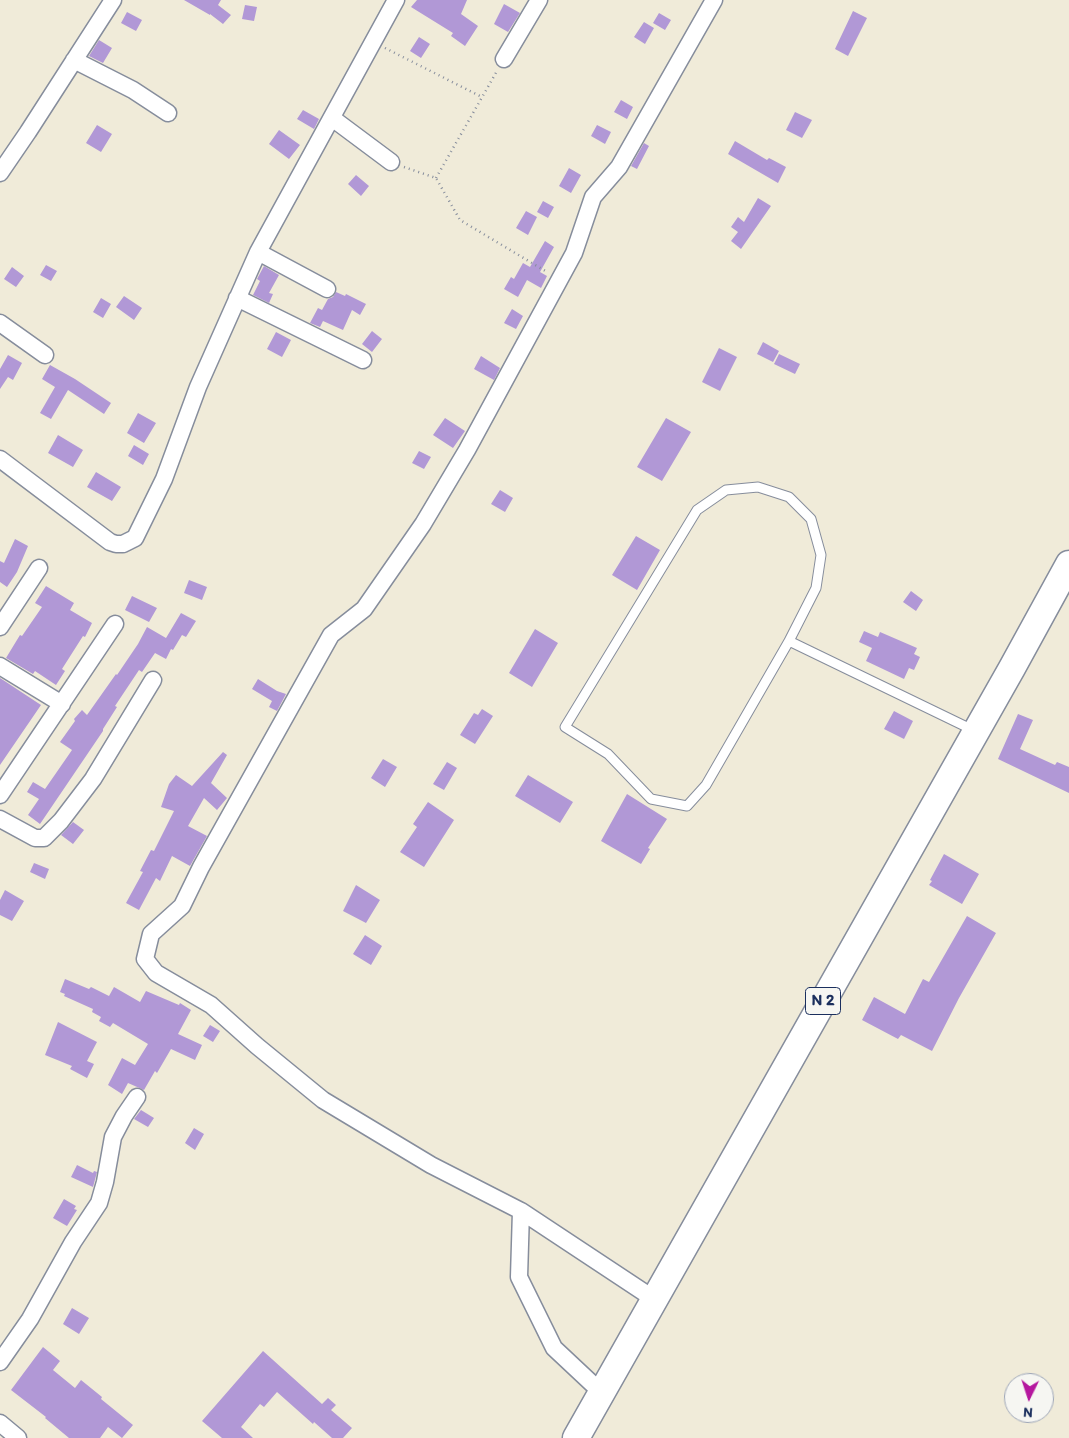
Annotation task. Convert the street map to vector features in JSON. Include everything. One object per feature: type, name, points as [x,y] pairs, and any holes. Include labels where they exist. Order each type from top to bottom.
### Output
[{"type":"main road","name":"N 2","points":[[576,1438],[736,1158],[1069,564]]},
{"type":"street","points":[[0,173],[113,0]]},
{"type":"street","points":[[0,459],[110,542],[123,544],[135,538],[164,479],[198,387],[258,252],[396,0]]},
{"type":"street","points":[[504,59],[539,0]]},
{"type":"street","points":[[654,1299],[521,1211],[431,1165],[323,1100],[212,1005],[156,973],[145,959],[151,934],[182,906],[201,867],[331,635],[364,609],[423,524],[467,450],[574,253],[593,197],[619,167],[714,0]]},
{"type":"street","points":[[74,60],[133,90],[168,113]]},
{"type":"street","points":[[332,118],[391,162]]},
{"type":"street","points":[[258,252],[326,289]]},
{"type":"street","points":[[237,298],[363,360]]},
{"type":"street","points":[[0,323],[45,355]]},
{"type":"street","points":[[0,627],[39,568]]},
{"type":"street","points":[[0,795],[115,624]]},
{"type":"street","points":[[0,666],[62,704]]},
{"type":"street","points":[[0,819],[35,838],[44,838],[61,821],[93,779],[153,680]]},
{"type":"street","points":[[0,1362],[30,1319],[73,1242],[99,1203],[105,1182],[113,1137],[137,1097]]},
{"type":"street","points":[[521,1211],[519,1277],[554,1348],[602,1393]]},
{"type":"street","points":[[0,1423],[18,1438]]},
{"type":"lane","points":[[758,487],[789,497],[811,519],[821,555],[816,588],[789,640],[706,785],[687,806],[652,799],[608,754],[565,728],[697,510],[726,490],[758,487]]},
{"type":"lane","points":[[789,640],[976,731]]},
{"type":"path","points":[[374,42],[482,97]]},
{"type":"path","points":[[436,178],[504,59]]},
{"type":"path","points":[[391,162],[436,178],[460,220],[560,279]]},
{"type":"building","points":[[184,0],[221,0],[218,5],[231,15],[223,24],[210,14]]},
{"type":"building","points":[[417,0],[467,0],[461,14],[478,26],[465,46],[451,36],[453,33],[411,7]]},
{"type":"building","points":[[504,4],[520,13],[508,32],[494,24]]},
{"type":"building","points":[[245,5],[257,7],[254,21],[242,19]]},
{"type":"building","points":[[853,11],[867,18],[848,56],[835,49]]},
{"type":"building","points":[[127,12],[142,20],[136,31],[121,23]]},
{"type":"building","points":[[659,13],[671,20],[665,30],[653,23]]},
{"type":"building","points":[[644,22],[654,28],[645,44],[634,37]]},
{"type":"building","points":[[419,37],[430,44],[421,58],[410,51]]},
{"type":"building","points":[[99,40],[112,48],[103,63],[89,56]]},
{"type":"building","points":[[621,100],[633,107],[627,119],[614,112]]},
{"type":"building","points":[[303,110],[319,119],[314,129],[297,119]]},
{"type":"building","points":[[795,112],[812,120],[802,138],[786,130]]},
{"type":"building","points":[[97,125],[112,134],[101,152],[86,143]]},
{"type":"building","points":[[597,125],[611,132],[605,144],[591,136]]},
{"type":"building","points":[[279,130],[300,145],[289,159],[269,144]]},
{"type":"building","points":[[735,141],[767,160],[769,158],[786,167],[778,183],[728,154]]},
{"type":"building","points":[[644,143],[649,146],[637,169],[631,166]]},
{"type":"building","points":[[569,168],[581,175],[571,193],[559,186]]},
{"type":"building","points":[[356,175],[369,186],[361,196],[348,184]]},
{"type":"building","points":[[758,198],[771,206],[741,249],[731,241],[738,232],[731,227],[738,217],[744,222]]},
{"type":"building","points":[[543,201],[554,207],[548,218],[537,212]]},
{"type":"building","points":[[526,211],[537,217],[528,235],[516,228]]},
{"type":"building","points":[[545,241],[554,247],[540,272],[547,276],[541,288],[527,280],[518,297],[504,289],[511,277],[514,279],[523,263],[530,267]]},
{"type":"building","points":[[46,265],[57,271],[51,281],[40,275]]},
{"type":"building","points":[[264,266],[279,275],[269,293],[273,294],[269,303],[253,295],[260,281],[257,279]]},
{"type":"building","points":[[12,267],[24,276],[16,287],[4,279]]},
{"type":"building","points":[[336,292],[345,296],[346,294],[366,304],[360,315],[352,310],[343,330],[323,321],[320,327],[310,323],[318,308],[322,310],[328,299],[333,297]]},
{"type":"building","points":[[124,296],[142,308],[134,320],[116,307]]},
{"type":"building","points":[[101,298],[111,304],[103,318],[93,312]]},
{"type":"building","points":[[512,309],[523,316],[516,329],[504,323]]},
{"type":"building","points":[[372,331],[382,339],[372,352],[362,344]]},
{"type":"building","points":[[276,332],[291,340],[282,357],[267,349]]},
{"type":"building","points":[[763,342],[779,351],[773,362],[757,354]]},
{"type":"building","points":[[719,348],[737,357],[720,391],[702,382]]},
{"type":"building","points":[[779,354],[800,364],[795,374],[774,364]]},
{"type":"building","points":[[8,355],[22,363],[13,380],[8,377],[0,389],[0,369]]},
{"type":"building","points":[[481,356],[500,368],[494,380],[474,369]]},
{"type":"building","points":[[50,365],[111,403],[104,414],[68,390],[51,419],[40,413],[55,387],[42,379]]},
{"type":"building","points":[[138,413],[156,423],[144,443],[127,433]]},
{"type":"building","points":[[445,418],[465,431],[453,448],[433,435]]},
{"type":"building","points":[[666,418],[691,432],[662,481],[637,467]]},
{"type":"building","points":[[58,435],[83,450],[73,467],[48,453]]},
{"type":"building","points":[[134,445],[149,454],[143,465],[128,456]]},
{"type":"building","points":[[419,451],[431,457],[424,469],[412,463]]},
{"type":"building","points":[[96,472],[121,487],[112,501],[87,487]]},
{"type":"building","points":[[500,490],[513,498],[505,512],[491,504]]},
{"type":"building","points":[[636,536],[660,550],[637,590],[612,575]]},
{"type":"building","points":[[15,539],[28,546],[17,572],[7,587],[0,582],[0,561],[4,563]]},
{"type":"building","points":[[189,580],[207,587],[202,600],[184,593]]},
{"type":"building","points":[[46,586],[74,603],[70,610],[92,623],[85,637],[83,636],[62,669],[65,671],[56,685],[35,671],[33,674],[6,658],[20,635],[22,636],[42,607],[35,603]]},
{"type":"building","points":[[911,591],[923,600],[916,611],[903,602]]},
{"type":"building","points":[[132,596],[157,608],[149,622],[125,610]]},
{"type":"building","points":[[181,613],[196,621],[186,637],[182,635],[166,659],[155,653],[142,672],[139,670],[115,706],[117,707],[103,731],[40,824],[28,815],[39,799],[27,792],[33,782],[45,789],[72,750],[60,742],[75,721],[74,719],[82,710],[87,715],[117,675],[147,627],[166,638]]},
{"type":"building","points":[[535,629],[558,643],[532,687],[509,673]]},
{"type":"building","points":[[864,631],[878,637],[880,632],[917,648],[914,654],[920,657],[914,670],[909,668],[904,679],[866,661],[872,648],[859,642]]},
{"type":"building","points":[[0,678],[41,705],[0,765]]},
{"type":"building","points":[[258,679],[277,691],[286,694],[277,711],[269,707],[272,701],[252,689]]},
{"type":"building","points":[[482,709],[493,716],[475,744],[460,735],[474,713],[478,715]]},
{"type":"building","points":[[894,711],[913,721],[904,739],[884,729]]},
{"type":"building","points":[[1018,714],[1033,720],[1020,749],[1055,765],[1057,762],[1069,767],[1069,793],[998,759]]},
{"type":"building","points":[[223,752],[227,755],[211,783],[227,798],[217,810],[204,798],[188,826],[207,836],[190,866],[172,856],[160,881],[156,878],[139,910],[126,903],[143,872],[140,871],[151,850],[154,851],[174,811],[161,807],[169,784],[176,775],[192,786]]},
{"type":"building","points":[[383,759],[397,767],[385,787],[371,778]]},
{"type":"building","points":[[447,762],[457,768],[444,790],[433,784]]},
{"type":"building","points":[[528,775],[573,802],[560,823],[515,796]]},
{"type":"building","points":[[627,794],[667,819],[648,848],[650,849],[641,864],[601,841]]},
{"type":"building","points":[[428,802],[454,820],[424,867],[400,852],[417,827],[413,824]]},
{"type":"building","points":[[73,822],[84,830],[73,844],[61,835]]},
{"type":"building","points":[[944,854],[979,874],[962,904],[929,885]]},
{"type":"building","points":[[34,863],[49,869],[45,879],[30,872]]},
{"type":"building","points":[[356,885],[380,900],[366,923],[343,911]]},
{"type":"building","points":[[5,890],[24,901],[12,921],[0,915],[0,900]]},
{"type":"building","points":[[967,916],[996,933],[959,998],[932,1051],[901,1035],[898,1039],[862,1020],[874,997],[905,1014],[923,979],[929,982]]},
{"type":"building","points":[[365,935],[382,946],[371,965],[353,954]]},
{"type":"building","points":[[65,979],[89,989],[91,987],[109,996],[114,987],[140,1002],[146,991],[179,1005],[180,1003],[191,1010],[178,1034],[202,1045],[195,1060],[171,1049],[157,1073],[155,1071],[144,1090],[128,1083],[122,1094],[108,1085],[122,1058],[135,1065],[148,1044],[113,1023],[110,1027],[99,1021],[101,1017],[92,1012],[93,1009],[64,996],[65,994],[60,992]]},
{"type":"building","points":[[58,1022],[97,1042],[87,1061],[94,1064],[87,1078],[70,1069],[72,1066],[45,1055]]},
{"type":"building","points":[[210,1025],[220,1031],[213,1042],[203,1036]]},
{"type":"building","points":[[141,1110],[154,1118],[148,1127],[134,1119]]},
{"type":"building","points":[[194,1128],[204,1134],[195,1150],[185,1143]]},
{"type":"building","points":[[77,1165],[93,1173],[94,1171],[97,1172],[93,1187],[71,1177]]},
{"type":"building","points":[[64,1199],[76,1206],[74,1209],[77,1210],[67,1226],[53,1218]]},
{"type":"building","points":[[72,1308],[89,1318],[79,1334],[63,1324]]},
{"type":"building","points":[[43,1347],[60,1361],[53,1370],[75,1388],[81,1380],[133,1425],[122,1438],[108,1427],[100,1438],[69,1438],[46,1417],[11,1390]]},
{"type":"building","points":[[263,1351],[322,1404],[328,1398],[336,1405],[331,1410],[352,1428],[343,1438],[332,1438],[277,1392],[264,1407],[260,1404],[241,1427],[253,1438],[222,1438],[202,1421]]}]
